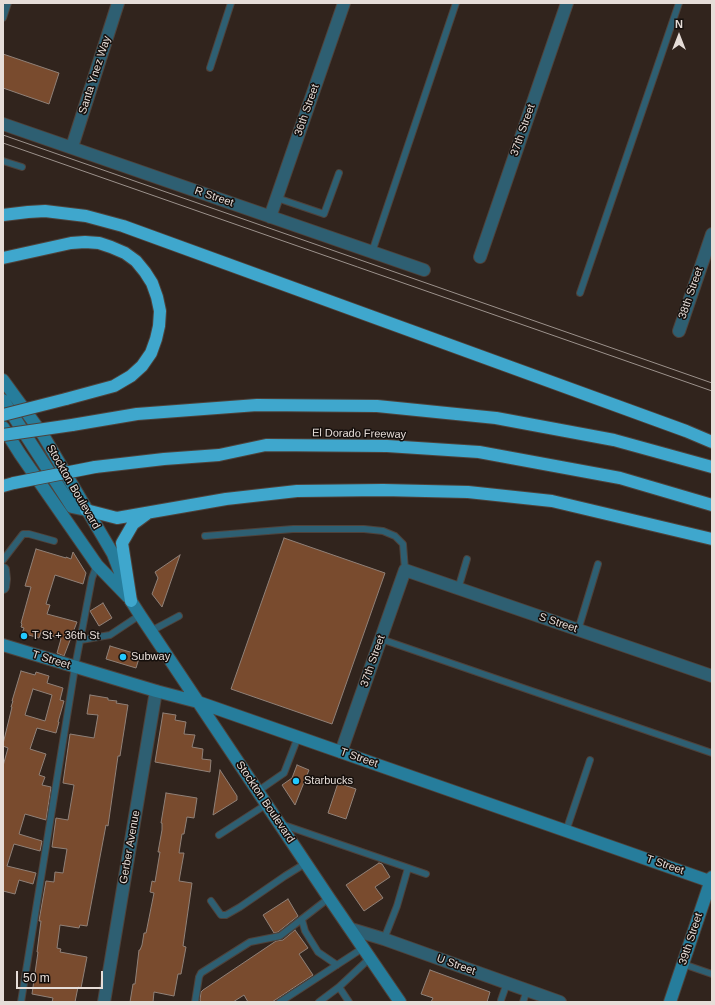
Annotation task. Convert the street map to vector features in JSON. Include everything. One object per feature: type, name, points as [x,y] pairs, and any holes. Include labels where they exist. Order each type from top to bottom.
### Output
[{"type":"highway","points":[[3,215],[45,211],[86,216],[123,226],[686,431],[712,442]]},
{"type":"highway","points":[[3,258],[71,243],[99,243],[118,250],[136,261],[152,284],[160,311],[159,326],[151,353],[142,366],[131,376],[114,386],[3,415]]},
{"type":"highway","points":[[3,435],[137,414],[257,405],[377,406],[504,420],[614,440],[712,467]]},
{"type":"highway","name":"El Dorado Freeway","points":[[3,486],[96,467],[164,459],[219,455],[266,445],[394,447],[479,452],[620,478],[712,505]]},
{"type":"highway","points":[[86,510],[117,518],[150,511],[226,499],[297,492],[383,490],[468,492],[552,501],[712,540]]},
{"type":"highway","points":[[131,601],[122,543],[134,524],[150,511]]},
{"type":"main road","name":"Stockton Boulevard","points":[[3,380],[43,435],[113,554],[131,601]]},
{"type":"main road","points":[[3,400],[72,507],[86,510]]},
{"type":"main road","name":"Stockton Boulevard","points":[[3,427],[97,565],[131,601],[152,631],[329,898],[400,1002]]},
{"type":"main road","name":"T Street","points":[[3,645],[156,691],[198,702],[711,880]]},
{"type":"main road","name":"39th Street","points":[[670,1002],[711,880]]},
{"type":"street","name":"Santa Ynez Way","points":[[72,147],[118,3]]},
{"type":"street","name":"36th Street","points":[[270,217],[344,3]]},
{"type":"street","name":"37th Street","points":[[480,257],[567,3]]},
{"type":"street","name":"R Street","points":[[3,124],[424,270]]},
{"type":"street","name":"38th Street","points":[[679,331],[712,234]]},
{"type":"street","points":[[3,570],[3,587]]},
{"type":"street","name":"37th Street","points":[[341,752],[404,570]]},
{"type":"street","name":"S Street","points":[[404,570],[712,676]]},
{"type":"street","name":"Gerber Avenue","points":[[104,1002],[156,691]]},
{"type":"street","name":"U Street","points":[[351,929],[384,939],[560,1002]]},
{"type":"lane","points":[[3,18],[8,3]]},
{"type":"lane","points":[[210,68],[231,3]]},
{"type":"lane","points":[[372,252],[456,3]]},
{"type":"lane","points":[[580,293],[679,3]]},
{"type":"lane","points":[[3,160],[22,167]]},
{"type":"lane","points":[[277,198],[324,214],[339,173]]},
{"type":"lane","points":[[205,536],[293,529],[364,529],[383,531],[396,536],[403,544],[404,570]]},
{"type":"lane","points":[[3,560],[23,534],[29,534],[54,541]]},
{"type":"lane","points":[[458,589],[467,559]]},
{"type":"lane","points":[[578,630],[598,564]]},
{"type":"lane","points":[[21,1002],[75,667],[92,578],[97,565]]},
{"type":"lane","points":[[81,640],[110,635],[140,615]]},
{"type":"lane","points":[[152,631],[179,616]]},
{"type":"lane","points":[[381,639],[712,753]]},
{"type":"lane","points":[[258,791],[284,774],[298,737]]},
{"type":"lane","points":[[566,830],[590,760]]},
{"type":"lane","points":[[219,835],[267,804]]},
{"type":"lane","points":[[280,823],[426,874]]},
{"type":"lane","points":[[211,902],[221,915],[226,915],[306,863]]},
{"type":"lane","points":[[384,939],[397,906],[408,868]]},
{"type":"lane","points":[[195,1002],[198,977],[201,973],[250,942],[280,936],[329,898]]},
{"type":"lane","points":[[302,920],[305,931],[318,952],[338,965]]},
{"type":"lane","points":[[280,1002],[363,948]]},
{"type":"lane","points":[[319,1002],[339,987],[370,958]]},
{"type":"lane","points":[[683,964],[712,974]]},
{"type":"lane","points":[[501,1000],[507,983]]},
{"type":"lane","points":[[339,987],[349,1002]]},
{"type":"lane","points":[[523,1002],[527,990]]},
{"type":"building","points":[[3,54],[59,73],[49,104],[3,88]]},
{"type":"building","points":[[284,538],[385,573],[332,724],[231,689]]},
{"type":"building","points":[[36,549],[71,559],[73,552],[86,573],[83,584],[55,575],[46,604],[50,605],[47,614],[77,622],[64,656],[57,653],[61,639],[41,632],[39,638],[22,633],[24,628],[21,627],[21,623],[31,587],[25,586]]},
{"type":"building","points":[[180,555],[162,607],[152,594],[158,578],[155,572]]},
{"type":"building","points":[[103,603],[112,618],[99,626],[90,611]]},
{"type":"building","name":"Subway","points":[[110,646],[140,655],[136,668],[106,659]]},
{"type":"building","points":[[21,671],[35,675],[36,672],[49,676],[47,683],[63,688],[60,700],[64,701],[56,733],[37,728],[30,749],[46,754],[39,775],[45,777],[42,785],[51,787],[46,820],[25,814],[19,834],[42,841],[40,851],[14,844],[7,866],[36,873],[33,884],[19,880],[15,894],[3,891],[3,766],[8,748],[3,746],[3,744],[12,707],[12,701]],"holes":[[[33,689],[52,695],[45,721],[25,715]]]},
{"type":"building","points":[[90,695],[108,698],[108,700],[117,701],[116,703],[128,705],[120,756],[118,756],[108,826],[106,825],[87,926],[80,925],[79,928],[60,925],[57,948],[61,949],[60,952],[87,957],[81,988],[78,987],[75,1002],[52,1002],[53,998],[32,994],[41,921],[39,921],[46,881],[54,882],[55,872],[63,873],[67,849],[52,847],[56,818],[68,820],[74,785],[63,783],[70,734],[94,738],[98,715],[87,714]]},
{"type":"building","points":[[163,713],[176,715],[175,720],[186,722],[184,734],[195,735],[192,747],[203,749],[202,759],[211,760],[210,772],[155,762]]},
{"type":"building","name":"Starbucks","points":[[297,765],[309,770],[295,805],[282,785],[292,778]]},
{"type":"building","points":[[220,770],[237,796],[237,800],[213,815]]},
{"type":"building","points":[[338,783],[356,789],[346,819],[328,813]]},
{"type":"building","points":[[166,793],[197,798],[194,818],[187,817],[179,853],[184,853],[179,881],[192,883],[183,946],[186,947],[181,974],[178,974],[174,996],[154,992],[153,1002],[130,1002],[133,984],[135,984],[139,950],[142,945],[144,933],[146,933],[154,893],[150,892],[152,881],[155,882],[160,852],[158,852]]},
{"type":"building","points":[[379,863],[382,864],[390,877],[375,887],[383,898],[364,911],[346,885]]},
{"type":"building","points":[[288,899],[298,916],[278,932],[274,933],[263,915]]},
{"type":"building","points":[[295,930],[308,948],[299,954],[313,975],[272,1002],[248,1002],[244,995],[233,1002],[201,1002],[201,992],[203,990],[276,941],[283,940]]},
{"type":"building","points":[[430,970],[490,992],[487,1002],[431,1002],[433,998],[421,994]]},
{"type":"tram line","points":[[3,135],[712,383]]},
{"type":"tram line","points":[[3,143],[712,391]]},
{"type":"place","name":"T St + 36th St","points":[[24,636]]},
{"type":"place","name":"Subway","points":[[123,657]]},
{"type":"place","name":"Starbucks","points":[[296,781]]}]
